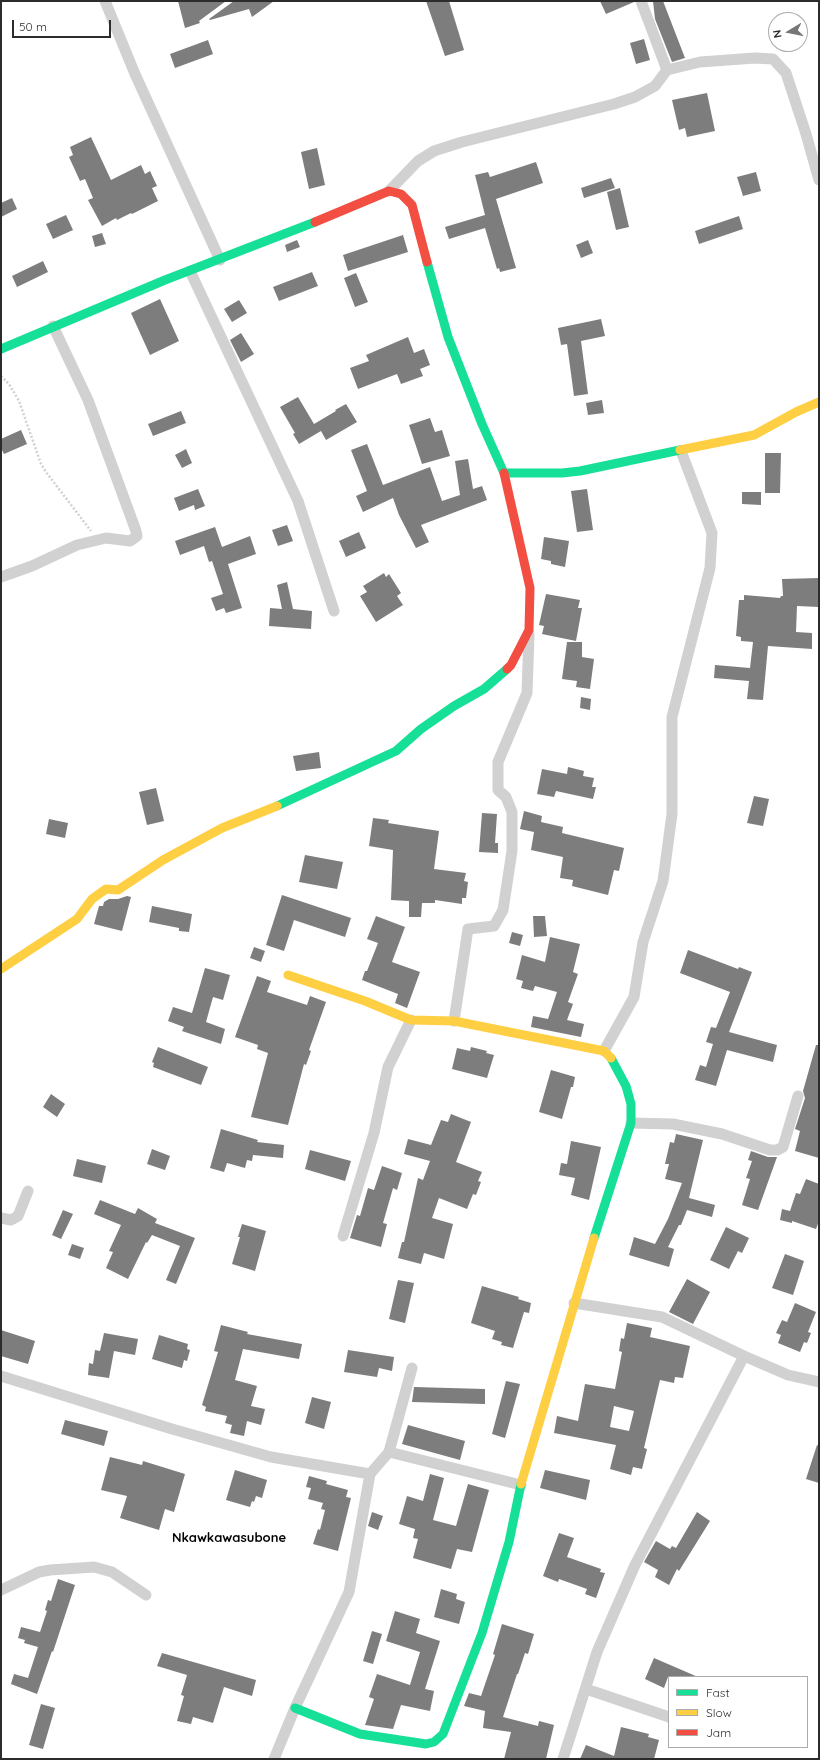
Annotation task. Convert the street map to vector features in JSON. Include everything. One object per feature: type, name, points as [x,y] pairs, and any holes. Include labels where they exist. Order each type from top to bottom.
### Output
[{"type":"street","points":[[105,1],[135,74],[220,260]]},
{"type":"street","points":[[641,1],[667,70]]},
{"type":"street","points":[[1,348],[389,191],[418,161],[434,151],[462,142],[614,104],[635,97],[655,86],[667,70],[700,62],[755,58],[773,59],[786,74],[806,134],[819,180]]},
{"type":"street","points":[[389,191],[401,194],[412,205],[448,337],[482,424],[504,473],[530,588],[527,693],[498,762],[498,790],[506,797],[512,812],[512,851],[503,910],[494,926],[468,929],[454,1021]]},
{"type":"street","points":[[190,271],[298,500],[334,611]]},
{"type":"street","points":[[1,577],[32,566],[77,545],[97,539],[106,538],[130,541],[135,539],[136,531],[88,400],[53,326]]},
{"type":"street","points":[[504,473],[547,474],[580,471],[754,435],[796,412],[819,402]]},
{"type":"street","points":[[604,1051],[634,998],[643,942],[663,881],[672,814],[672,717],[710,568],[712,533],[681,451]]},
{"type":"street","points":[[1,970],[77,918],[92,899],[106,889],[118,890],[163,860],[222,828],[289,802],[396,751],[421,729],[454,706],[484,689],[511,665],[529,630]]},
{"type":"street","points":[[288,975],[365,1001],[411,1020],[454,1021],[604,1051],[614,1060],[626,1086],[631,1104],[632,1123],[599,1221],[574,1303],[521,1485],[509,1542],[482,1633],[443,1734],[434,1742],[426,1744],[360,1734],[295,1708]]},
{"type":"street","points":[[343,1236],[374,1133],[388,1067],[411,1020]]},
{"type":"street","points":[[632,1123],[674,1124],[722,1134],[770,1150],[777,1150],[783,1147],[798,1096]]},
{"type":"street","points":[[1,1218],[11,1220],[18,1216],[28,1191]]},
{"type":"street","points":[[574,1303],[662,1317],[788,1375],[819,1382]]},
{"type":"street","points":[[563,1759],[597,1652],[635,1565],[744,1356]]},
{"type":"street","points":[[274,1759],[295,1708],[349,1592],[370,1474],[388,1452],[412,1368]]},
{"type":"street","points":[[1,1376],[165,1427],[271,1457],[370,1474]]},
{"type":"street","points":[[388,1452],[521,1485]]},
{"type":"street","points":[[1,1590],[45,1571],[94,1567],[112,1572],[146,1595]]},
{"type":"street","points":[[586,1689],[668,1717]]},
{"type":"path","points":[[1,376],[9,384],[19,401],[37,454],[46,472],[97,539]]},
{"type":"building","points":[[178,1],[226,1],[199,21],[200,23],[185,28]]},
{"type":"building","points":[[234,1],[274,1],[252,17],[249,9],[210,20],[209,19]]},
{"type":"building","points":[[426,1],[449,1],[464,50],[445,56]]},
{"type":"building","points":[[600,1],[634,1],[634,2],[606,14]]},
{"type":"building","points":[[653,1],[663,1],[685,58],[672,62],[655,19]]},
{"type":"building","points":[[644,39],[650,60],[636,64],[630,43]]},
{"type":"building","points":[[208,40],[213,54],[175,68],[170,54]]},
{"type":"building","points":[[707,93],[715,131],[687,137],[685,128],[679,130],[672,100]]},
{"type":"building","points":[[91,137],[111,180],[141,165],[145,174],[150,171],[157,186],[152,188],[158,201],[132,214],[131,213],[117,220],[116,218],[102,226],[88,200],[93,198],[85,179],[80,181],[69,157],[73,155],[70,147]]},
{"type":"building","points":[[317,148],[325,185],[309,189],[301,152]]},
{"type":"building","points":[[536,162],[543,183],[496,199],[516,268],[500,272],[499,268],[497,269],[485,228],[449,239],[445,227],[485,215],[475,175],[488,172],[490,177]]},
{"type":"building","points":[[756,172],[761,191],[743,196],[737,177]]},
{"type":"building","points":[[611,178],[615,188],[584,198],[581,188]]},
{"type":"building","points":[[620,188],[629,227],[616,230],[607,192]]},
{"type":"building","points":[[12,198],[17,209],[1,217],[1,203]]},
{"type":"building","points":[[66,215],[73,230],[53,239],[46,224]]},
{"type":"building","points":[[739,216],[743,229],[699,244],[695,231]]},
{"type":"building","points":[[102,233],[106,244],[95,247],[92,236]]},
{"type":"building","points":[[403,235],[408,252],[348,271],[343,255]]},
{"type":"building","points":[[297,240],[300,247],[287,252],[285,245]]},
{"type":"building","points":[[588,240],[593,253],[581,258],[576,245]]},
{"type":"building","points":[[43,261],[48,272],[17,287],[12,276]]},
{"type":"building","points":[[312,272],[318,286],[279,301],[273,287]]},
{"type":"building","points":[[356,273],[368,302],[355,307],[344,278]]},
{"type":"building","points":[[160,299],[179,341],[150,355],[131,313]]},
{"type":"building","points":[[239,300],[247,313],[232,322],[224,309]]},
{"type":"building","points":[[601,319],[605,336],[581,341],[588,394],[574,396],[567,344],[561,345],[558,328]]},
{"type":"building","points":[[241,333],[254,354],[241,362],[230,340]]},
{"type":"building","points":[[408,337],[414,353],[424,349],[430,365],[420,369],[423,376],[401,384],[397,374],[358,389],[350,368],[369,361],[366,355]]},
{"type":"building","points":[[298,397],[314,424],[346,404],[357,422],[326,440],[321,431],[299,444],[293,434],[295,433],[280,407]]},
{"type":"building","points":[[602,400],[604,413],[588,415],[586,403]]},
{"type":"building","points":[[181,411],[186,423],[153,436],[148,424]]},
{"type":"building","points":[[430,418],[435,432],[442,430],[450,456],[422,464],[409,425]]},
{"type":"building","points":[[21,430],[27,444],[4,454],[1,448],[1,439]]},
{"type":"building","points":[[367,444],[383,485],[430,467],[442,501],[460,495],[455,461],[468,459],[473,489],[482,486],[487,500],[421,525],[429,542],[416,548],[399,515],[393,498],[363,512],[356,496],[367,491],[351,450]]},
{"type":"building","points":[[186,449],[192,463],[182,468],[175,455]]},
{"type":"building","points":[[765,453],[781,453],[780,493],[765,493]]},
{"type":"building","points":[[198,489],[205,506],[195,510],[194,505],[179,511],[174,498]]},
{"type":"building","points":[[587,489],[593,530],[577,532],[571,491]]},
{"type":"building","points":[[742,492],[761,492],[761,505],[742,504]]},
{"type":"building","points":[[287,525],[293,541],[278,546],[272,530]]},
{"type":"building","points":[[215,527],[222,547],[250,536],[256,554],[228,564],[242,608],[226,613],[224,608],[216,611],[211,598],[223,594],[212,561],[209,562],[204,546],[180,555],[175,541]]},
{"type":"building","points":[[359,532],[366,548],[346,557],[339,541]]},
{"type":"building","points":[[544,537],[569,541],[565,567],[551,564],[551,561],[541,559]]},
{"type":"building","points":[[384,573],[386,577],[389,574],[401,593],[397,596],[403,605],[376,622],[360,596],[367,592],[363,586]]},
{"type":"building","points":[[819,578],[819,607],[797,606],[796,632],[812,633],[812,649],[768,646],[763,700],[747,699],[749,681],[714,678],[715,665],[750,668],[753,642],[741,641],[741,637],[736,636],[739,600],[744,600],[744,595],[780,598],[783,596],[782,579]]},
{"type":"building","points":[[287,582],[293,609],[312,611],[311,629],[269,626],[270,608],[282,609],[277,585]]},
{"type":"building","points":[[546,594],[580,600],[578,608],[582,608],[576,641],[542,634],[544,626],[539,625]]},
{"type":"building","points":[[567,642],[582,642],[582,657],[594,659],[590,689],[576,687],[577,681],[562,679]]},
{"type":"building","points":[[581,697],[591,699],[590,710],[580,708]]},
{"type":"building","points":[[319,752],[321,768],[296,771],[293,756]]},
{"type":"building","points":[[568,767],[584,771],[583,776],[594,778],[592,787],[596,787],[593,799],[556,791],[554,797],[537,794],[542,769],[567,774]]},
{"type":"building","points":[[156,788],[164,821],[147,825],[139,792]]},
{"type":"building","points":[[754,796],[769,799],[763,826],[747,823]]},
{"type":"building","points":[[524,811],[542,816],[541,822],[563,827],[562,833],[624,848],[619,871],[614,870],[608,895],[572,886],[573,880],[560,878],[563,857],[531,850],[534,832],[520,829]]},
{"type":"building","points":[[482,813],[497,814],[495,843],[498,843],[498,853],[479,852]]},
{"type":"building","points":[[373,818],[389,820],[388,823],[439,831],[434,869],[466,873],[464,881],[468,882],[466,898],[462,898],[462,904],[435,900],[435,903],[422,903],[421,917],[409,917],[409,901],[391,900],[393,850],[369,846]]},
{"type":"building","points":[[49,819],[68,823],[65,838],[46,834]]},
{"type":"building","points":[[305,855],[343,862],[337,889],[299,882]]},
{"type":"building","points":[[282,895],[351,918],[345,937],[294,920],[284,951],[266,945]]},
{"type":"building","points":[[127,896],[131,897],[122,931],[94,924],[99,906],[103,906],[104,902],[109,899],[118,899]]},
{"type":"building","points":[[152,906],[192,914],[189,932],[179,931],[179,928],[149,922]]},
{"type":"building","points":[[376,916],[405,927],[392,962],[420,972],[407,1008],[395,1003],[398,994],[362,980],[378,943],[367,939]]},
{"type":"building","points":[[533,916],[545,916],[547,936],[534,937]]},
{"type":"building","points":[[512,932],[523,935],[520,946],[509,943]]},
{"type":"building","points":[[550,937],[580,944],[573,972],[578,974],[568,1002],[573,1004],[567,1020],[584,1024],[581,1037],[531,1027],[533,1016],[548,1019],[557,992],[535,986],[533,991],[521,988],[523,981],[516,979],[522,955],[545,962]]},
{"type":"building","points":[[254,947],[265,951],[261,962],[250,958]]},
{"type":"building","points":[[688,950],[738,969],[739,967],[752,972],[729,1032],[777,1045],[773,1062],[727,1050],[716,1086],[695,1080],[700,1065],[706,1067],[713,1044],[706,1042],[711,1027],[716,1028],[730,992],[680,973]]},
{"type":"building","points":[[205,968],[230,975],[223,1000],[213,997],[206,1022],[225,1029],[221,1044],[182,1031],[184,1027],[168,1021],[173,1007],[192,1013]]},
{"type":"building","points":[[257,976],[271,981],[267,992],[307,1005],[310,996],[326,1002],[309,1050],[311,1051],[306,1065],[304,1064],[288,1125],[251,1117],[268,1053],[257,1049],[258,1045],[235,1037]]},
{"type":"building","points":[[816,1045],[819,1045],[819,1158],[795,1151],[800,1131],[795,1129],[805,1098],[803,1091]]},
{"type":"building","points":[[158,1047],[208,1067],[201,1085],[153,1067],[154,1063],[152,1062]]},
{"type":"building","points":[[471,1047],[487,1051],[486,1053],[494,1055],[487,1078],[452,1069],[457,1048],[470,1051]]},
{"type":"building","points":[[551,1070],[575,1077],[562,1119],[539,1112]]},
{"type":"building","points":[[51,1094],[65,1104],[57,1117],[43,1107]]},
{"type":"building","points":[[451,1114],[471,1122],[456,1162],[482,1172],[478,1181],[481,1182],[476,1195],[473,1194],[467,1209],[439,1198],[432,1218],[453,1224],[444,1259],[424,1253],[421,1264],[398,1258],[402,1242],[404,1242],[418,1178],[423,1180],[430,1161],[404,1154],[408,1139],[431,1145],[441,1120],[448,1122]]},
{"type":"building","points":[[221,1129],[258,1140],[257,1142],[284,1145],[283,1158],[253,1155],[252,1161],[247,1160],[245,1168],[227,1163],[224,1172],[210,1168]]},
{"type":"building","points":[[676,1134],[703,1140],[689,1198],[715,1205],[712,1217],[687,1210],[681,1225],[679,1225],[668,1247],[674,1249],[669,1267],[629,1255],[634,1237],[655,1244],[668,1219],[682,1183],[665,1179],[669,1164],[665,1164],[670,1142],[674,1143]]},
{"type":"building","points":[[571,1141],[601,1147],[589,1200],[571,1195],[575,1178],[559,1175],[561,1163],[567,1164]]},
{"type":"building","points":[[152,1149],[170,1156],[165,1170],[147,1164]]},
{"type":"building","points":[[310,1150],[351,1161],[345,1181],[305,1169]]},
{"type":"building","points":[[751,1151],[768,1157],[777,1157],[758,1210],[742,1205],[750,1179],[746,1178],[752,1161],[748,1160]]},
{"type":"building","points":[[77,1159],[106,1166],[102,1183],[73,1176]]},
{"type":"building","points":[[382,1166],[402,1173],[397,1190],[393,1188],[383,1223],[387,1224],[381,1247],[350,1238],[357,1215],[360,1216],[368,1188],[374,1190]]},
{"type":"building","points":[[806,1179],[819,1184],[819,1221],[816,1229],[792,1221],[792,1223],[780,1220],[782,1209],[790,1211],[796,1193],[800,1194]]},
{"type":"building","points":[[100,1200],[135,1214],[138,1208],[157,1219],[155,1223],[195,1238],[176,1284],[166,1280],[180,1246],[152,1235],[147,1243],[146,1242],[128,1279],[106,1268],[113,1252],[109,1251],[121,1225],[94,1214]]},
{"type":"building","points":[[63,1210],[73,1214],[61,1239],[52,1235]]},
{"type":"building","points":[[242,1224],[266,1231],[255,1271],[232,1264],[240,1237],[238,1237]]},
{"type":"building","points":[[726,1227],[749,1238],[742,1253],[738,1251],[729,1269],[710,1260]]},
{"type":"building","points":[[72,1244],[84,1248],[80,1259],[68,1255]]},
{"type":"building","points":[[785,1254],[804,1261],[793,1295],[772,1288]]},
{"type":"building","points":[[687,1279],[710,1292],[693,1324],[669,1312]]},
{"type":"building","points":[[398,1280],[414,1283],[405,1323],[389,1319]]},
{"type":"building","points":[[482,1286],[519,1297],[518,1299],[531,1303],[529,1313],[524,1312],[513,1348],[501,1345],[502,1342],[492,1339],[495,1331],[471,1323]]},
{"type":"building","points":[[795,1303],[816,1312],[808,1332],[811,1333],[807,1343],[804,1342],[800,1352],[778,1343],[781,1335],[776,1333],[782,1320],[787,1322]]},
{"type":"building","points":[[627,1323],[652,1328],[650,1337],[690,1346],[683,1378],[675,1377],[674,1383],[660,1380],[644,1448],[647,1449],[642,1469],[633,1467],[631,1475],[610,1469],[616,1445],[554,1433],[557,1416],[578,1421],[585,1384],[615,1389],[622,1352],[619,1351],[621,1338],[624,1339]],"holes":[[[614,1406],[634,1411],[629,1431],[610,1427]]]},
{"type":"building","points":[[221,1325],[248,1332],[247,1334],[302,1344],[299,1359],[243,1349],[235,1380],[257,1386],[251,1406],[265,1409],[261,1425],[247,1421],[244,1436],[230,1433],[232,1425],[225,1423],[227,1416],[205,1411],[206,1407],[202,1405],[218,1352],[214,1351]]},
{"type":"building","points":[[1,1330],[35,1341],[28,1364],[1,1356]]},
{"type":"building","points":[[104,1333],[138,1339],[135,1355],[114,1351],[109,1378],[88,1375],[89,1363],[93,1364],[95,1350],[100,1351]]},
{"type":"building","points":[[159,1335],[188,1344],[187,1349],[190,1350],[187,1361],[184,1360],[182,1368],[152,1359]]},
{"type":"building","points":[[348,1350],[394,1357],[392,1371],[379,1368],[377,1377],[344,1372]]},
{"type":"building","points":[[506,1381],[520,1384],[505,1438],[492,1434]]},
{"type":"building","points":[[414,1387],[485,1389],[485,1404],[412,1402]]},
{"type":"building","points":[[312,1397],[331,1402],[324,1429],[305,1423]]},
{"type":"building","points":[[65,1420],[108,1431],[104,1446],[61,1434]]},
{"type":"building","points":[[408,1425],[465,1441],[460,1460],[402,1444]]},
{"type":"building","points":[[817,1445],[819,1446],[819,1483],[806,1479]]},
{"type":"building","points":[[110,1457],[142,1465],[143,1461],[185,1474],[174,1512],[165,1509],[159,1530],[120,1518],[127,1496],[101,1490]]},
{"type":"building","points":[[235,1470],[267,1480],[262,1498],[256,1496],[250,1507],[226,1500]]},
{"type":"building","points":[[545,1470],[590,1480],[586,1500],[540,1488]]},
{"type":"building","points":[[430,1474],[444,1478],[433,1520],[456,1526],[468,1484],[489,1490],[472,1552],[457,1549],[451,1569],[413,1558],[418,1539],[413,1538],[415,1529],[399,1524],[407,1496],[423,1501]]},
{"type":"building","points":[[309,1476],[327,1481],[326,1484],[348,1490],[346,1497],[351,1498],[338,1551],[313,1544],[318,1529],[320,1530],[325,1510],[321,1509],[323,1503],[308,1499],[311,1488],[306,1487]]},
{"type":"building","points":[[372,1512],[383,1516],[378,1530],[368,1526]]},
{"type":"building","points":[[697,1512],[710,1521],[679,1571],[677,1569],[669,1585],[655,1577],[658,1570],[644,1562],[656,1541],[670,1549],[672,1546],[676,1548]]},
{"type":"building","points":[[559,1533],[574,1538],[567,1557],[601,1569],[600,1572],[605,1573],[596,1598],[585,1594],[587,1589],[559,1579],[558,1582],[543,1576]]},
{"type":"building","points":[[58,1579],[75,1585],[53,1652],[52,1651],[37,1694],[11,1684],[14,1674],[28,1678],[38,1647],[24,1643],[25,1640],[18,1638],[21,1627],[40,1632],[47,1611],[45,1610],[48,1600],[51,1601]]},
{"type":"building","points":[[441,1589],[457,1594],[456,1599],[465,1602],[459,1624],[434,1617]]},
{"type":"building","points":[[395,1611],[420,1619],[416,1633],[440,1641],[425,1689],[434,1691],[430,1711],[401,1705],[393,1729],[365,1725],[374,1699],[369,1697],[377,1674],[410,1685],[420,1652],[386,1641]]},
{"type":"building","points":[[502,1624],[534,1634],[528,1654],[525,1653],[517,1674],[503,1717],[538,1726],[539,1721],[554,1725],[546,1759],[504,1759],[511,1732],[483,1728],[485,1711],[464,1706],[469,1693],[481,1696],[495,1655],[493,1654]]},
{"type":"building","points":[[372,1631],[382,1634],[373,1664],[363,1661]]},
{"type":"building","points":[[162,1653],[256,1680],[252,1696],[224,1687],[213,1723],[193,1717],[191,1724],[177,1721],[184,1696],[181,1695],[187,1675],[157,1666]]},
{"type":"building","points":[[654,1658],[696,1676],[668,1676],[664,1688],[645,1679]]},
{"type":"building","points":[[41,1704],[55,1708],[43,1749],[29,1745]]},
{"type":"building","points":[[621,1727],[649,1734],[648,1737],[659,1740],[654,1759],[580,1759],[586,1745],[614,1756]]},
{"type":"traffic: fast","points":[[1,349],[165,280],[315,222]]},
{"type":"traffic: fast","points":[[427,262],[448,337],[482,424],[504,473],[562,473],[580,471],[680,450]]},
{"type":"traffic: fast","points":[[277,806],[396,751],[421,729],[454,706],[484,689],[507,669]]},
{"type":"traffic: fast","points":[[594,1238],[631,1123],[631,1104],[626,1086],[611,1058]]},
{"type":"traffic: fast","points":[[295,1708],[360,1734],[426,1744],[434,1742],[443,1734],[482,1633],[509,1542],[521,1484]]},
{"type":"traffic: slow","points":[[680,450],[754,435],[796,412],[819,402]]},
{"type":"traffic: slow","points":[[1,969],[77,919],[92,899],[106,889],[118,890],[163,860],[222,828],[277,806]]},
{"type":"traffic: slow","points":[[288,975],[365,1001],[411,1020],[454,1021],[604,1051],[611,1058]]},
{"type":"traffic: slow","points":[[521,1484],[594,1238]]},
{"type":"traffic: jam","points":[[315,222],[389,191],[401,194],[412,205],[427,262]]},
{"type":"traffic: jam","points":[[504,473],[530,588],[529,630],[511,665],[507,669]]},
{"type":"district","name":"Nkawkawasubone","points":[[229,1538]]}]
